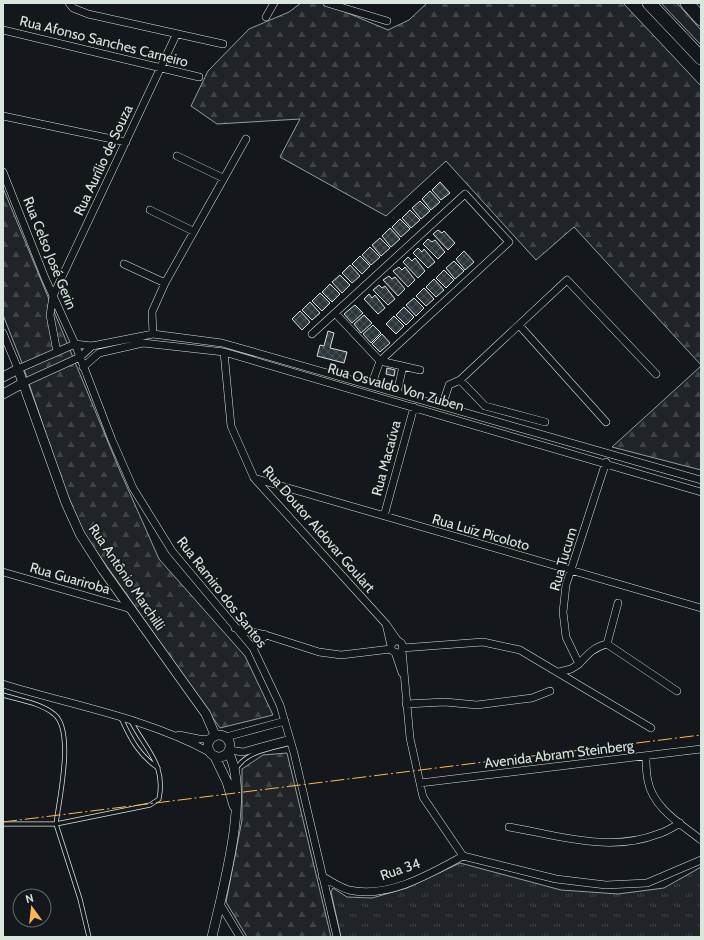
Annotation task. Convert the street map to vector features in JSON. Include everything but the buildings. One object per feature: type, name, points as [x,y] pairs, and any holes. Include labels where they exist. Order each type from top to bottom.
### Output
[{"type":"highway","points":[[649,3],[701,58]]},
{"type":"highway","points":[[687,3],[701,19]]},
{"type":"street","points":[[69,3],[73,8],[88,14],[176,35],[223,44]]},
{"type":"street","points":[[266,16],[274,3]]},
{"type":"street","points":[[327,3],[387,21]]},
{"type":"street","name":"Rua Afonso Sanches Carneiro","points":[[3,30],[198,77]]},
{"type":"street","name":"Rua Aurílio de Souza","points":[[53,296],[176,35]]},
{"type":"street","points":[[3,116],[126,142]]},
{"type":"street","points":[[152,334],[152,312],[165,283],[223,178],[246,140]]},
{"type":"street","points":[[177,156],[223,178]]},
{"type":"street","name":"Rua Celso José Gerin","points":[[3,172],[53,296],[75,344]]},
{"type":"street","points":[[312,334],[465,194],[510,242],[380,360],[371,386]]},
{"type":"street","points":[[150,210],[193,231]]},
{"type":"street","points":[[124,264],[165,283]]},
{"type":"street","points":[[442,406],[449,385],[460,380],[567,280],[656,374]]},
{"type":"street","points":[[53,296],[50,315],[57,352]]},
{"type":"street","points":[[335,313],[380,360],[420,370]]},
{"type":"street","points":[[519,325],[606,422]]},
{"type":"street","name":"Rua Antônio Marchilli","points":[[3,333],[18,369],[66,503],[80,534],[131,609],[206,714],[212,737]]},
{"type":"street","name":"Rua Osvaldo Von Zuben","points":[[75,344],[92,346],[152,334],[222,343],[701,480]]},
{"type":"street","name":"Rua Osvaldo Von Zuben","points":[[83,367],[100,353],[143,343],[224,352],[606,462],[701,492]]},
{"type":"street","points":[[3,378],[18,369],[75,344]]},
{"type":"street","name":"Rua Ramiro dos Santos","points":[[75,344],[83,367],[134,488],[153,523],[172,551],[253,648],[280,705],[290,739],[336,937]]},
{"type":"street","points":[[3,394],[23,383],[80,357],[92,346]]},
{"type":"street","name":"Rua Doutor Aldovar Goulart","points":[[224,352],[231,426],[254,478],[386,624],[402,645],[396,649]]},
{"type":"street","points":[[397,393],[403,366]]},
{"type":"street","points":[[460,380],[485,406],[545,422]]},
{"type":"street","name":"Rua Macaúva","points":[[384,516],[414,407]]},
{"type":"street","name":"Rua Tucum","points":[[579,664],[566,637],[563,612],[566,585],[606,462]]},
{"type":"street","name":"Rua Luíz Picoloto","points":[[254,478],[701,608]]},
{"type":"street","name":"Rua Guariroba","points":[[3,572],[131,609]]},
{"type":"street","points":[[607,644],[618,603]]},
{"type":"street","name":"Rua Doutor Aldovar Goulart","points":[[386,624],[396,649],[403,674],[410,738],[423,797],[462,856]]},
{"type":"street","points":[[235,628],[266,635],[319,652],[341,655],[483,642],[520,650],[652,728]]},
{"type":"street","points":[[253,648],[266,635]]},
{"type":"street","points":[[559,672],[571,669],[579,664],[592,650],[598,646],[607,644],[677,690]]},
{"type":"street","points":[[3,684],[164,732],[220,757],[229,750],[243,752],[290,739]]},
{"type":"street","points":[[406,704],[445,702],[477,705],[532,698],[550,691]]},
{"type":"street","points":[[164,732],[199,739],[212,737],[219,734],[226,737],[285,722]]},
{"type":"street","points":[[212,737],[207,745],[227,782],[237,815]]},
{"type":"street","points":[[212,937],[220,904],[237,815],[236,778],[226,737]]},
{"type":"street","name":"Avenida Abram Steinberg","points":[[420,783],[701,748]]},
{"type":"street","points":[[646,756],[648,782],[654,799],[663,810],[701,840]]},
{"type":"street","points":[[509,827],[601,843],[630,842],[651,836],[680,823]]},
{"type":"street","points":[[462,856],[556,879],[606,885],[647,883],[701,860]]},
{"type":"street","name":"Rua 34","points":[[322,876],[334,884],[350,890],[374,891],[402,885],[462,856]]},
{"type":"street","points":[[220,904],[240,937]]},
{"type":"lane","points":[[3,695],[47,709],[56,715],[61,721],[64,732],[64,759],[56,824],[80,899],[89,937]]},
{"type":"lane","points":[[121,718],[132,742],[142,756],[159,769]]},
{"type":"lane","points":[[3,824],[56,824],[150,806],[160,799],[162,786],[159,769],[155,759],[131,721]]},
{"type":"lane","points":[[236,778],[236,768],[248,757],[290,739]]},
{"type":"green space","points":[[301,3],[324,3],[388,30],[409,20],[427,3],[623,3],[701,86],[701,365],[574,227],[536,260],[446,161],[386,216],[280,157],[300,119],[217,124],[191,106],[208,71],[249,29],[289,12]]},
{"type":"green space","points":[[661,3],[677,3],[701,30],[701,45]]},
{"type":"green space","points":[[3,188],[120,471],[159,559],[245,656],[273,715],[220,728],[83,532],[64,487],[22,363],[3,315]]},
{"type":"green space","points":[[701,366],[701,470],[612,447]]},
{"type":"green space","points":[[287,753],[331,937],[247,937],[226,902],[242,820],[242,769],[263,755]]},
{"type":"green space","points":[[460,863],[561,890],[618,894],[664,888],[701,867],[701,937],[341,937],[331,892],[333,888],[347,897],[372,898],[407,888]]},
{"type":"power","points":[[3,822],[701,735]]}]
